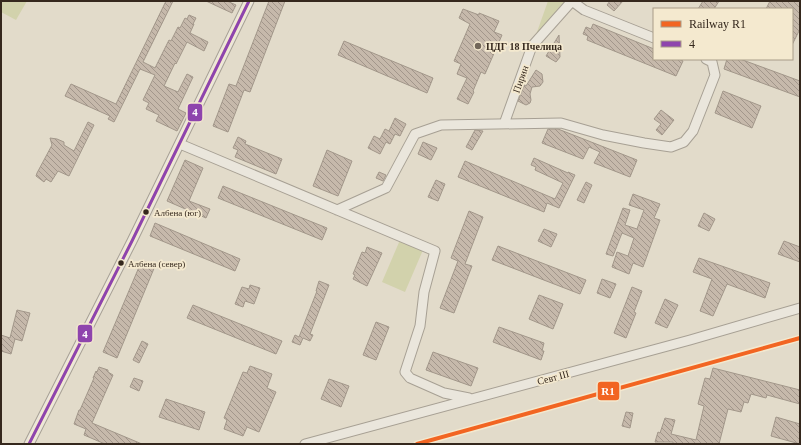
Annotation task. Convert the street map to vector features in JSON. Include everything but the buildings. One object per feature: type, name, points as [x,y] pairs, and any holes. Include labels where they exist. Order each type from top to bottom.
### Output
[{"type":"street","points":[[29,444],[129,248],[249,1]]},
{"type":"street","points":[[572,1],[584,10],[653,38]]},
{"type":"street","name":"Пирин","points":[[504,124],[532,46],[572,1]]},
{"type":"street","points":[[337,210],[386,188],[416,134],[441,125],[561,123],[603,135],[644,143],[671,146],[684,142],[693,131],[715,75],[712,62],[708,60]]},
{"type":"street","points":[[180,144],[435,251],[424,292],[420,326],[405,372],[410,378],[444,393],[472,399]]},
{"type":"street","name":"Севт III","points":[[305,444],[690,340],[800,308]]},
{"type":"green space","points":[[1,1],[27,1],[16,20],[1,12]]},
{"type":"green space","points":[[548,1],[572,1],[532,46]]},
{"type":"green space","points":[[400,240],[423,250],[405,292],[382,282]]},
{"type":"rail line","name":"R1","points":[[417,444],[800,338]]},
{"type":"transit line","name":"4","points":[[29,444],[132,241],[249,1]]},
{"type":"place","name":"ЦДГ 18 Пчелица","points":[[478,46]]},
{"type":"place","name":"Албена (юг)","points":[[146,212]]},
{"type":"place","name":"Албена (север)","points":[[121,263]]}]
